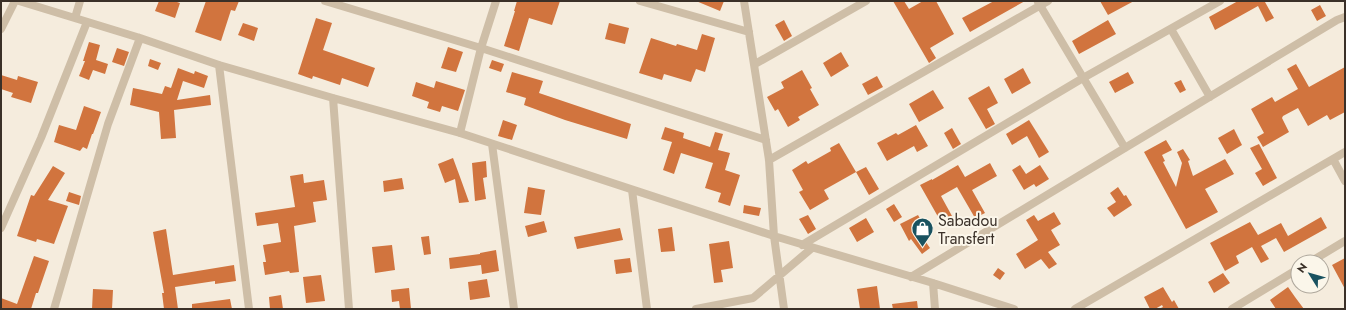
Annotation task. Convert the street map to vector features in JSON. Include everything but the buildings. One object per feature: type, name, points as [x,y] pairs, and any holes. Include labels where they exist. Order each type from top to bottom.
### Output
[{"type":"street","points":[[1,29],[15,1]]},
{"type":"street","points":[[19,1],[140,38],[219,65],[460,133],[802,245],[933,283],[1014,309]]},
{"type":"street","points":[[75,18],[80,1]]},
{"type":"street","points":[[325,1],[481,48],[766,140]]},
{"type":"street","points":[[460,133],[481,48],[496,1]]},
{"type":"street","points":[[640,1],[749,32]]},
{"type":"street","points":[[744,1],[769,160],[774,236],[784,309]]},
{"type":"street","points":[[755,64],[866,1]]},
{"type":"street","points":[[802,245],[1083,78],[1220,1]]},
{"type":"street","points":[[769,160],[1042,2],[1083,78],[1125,148]]},
{"type":"street","points":[[911,277],[1337,20],[1345,17]]},
{"type":"street","points":[[1,228],[41,138],[87,22]]},
{"type":"street","points":[[1171,29],[1210,97]]},
{"type":"street","points":[[54,309],[108,124],[140,38]]},
{"type":"street","points":[[219,65],[249,309]]},
{"type":"street","points":[[332,98],[349,309]]},
{"type":"street","points":[[492,144],[514,309]]},
{"type":"street","points":[[1075,309],[1345,152]]},
{"type":"street","points":[[1333,159],[1345,181]]},
{"type":"street","points":[[632,190],[647,309]]},
{"type":"street","points":[[1323,254],[1345,241]]},
{"type":"street","points":[[696,309],[752,298],[812,248]]},
{"type":"street","points":[[1232,309],[1290,274]]},
{"type":"street","points":[[933,283],[935,309]]},
{"type":"place","name":"Sabadou Transfert","points":[[923,248]]}]
